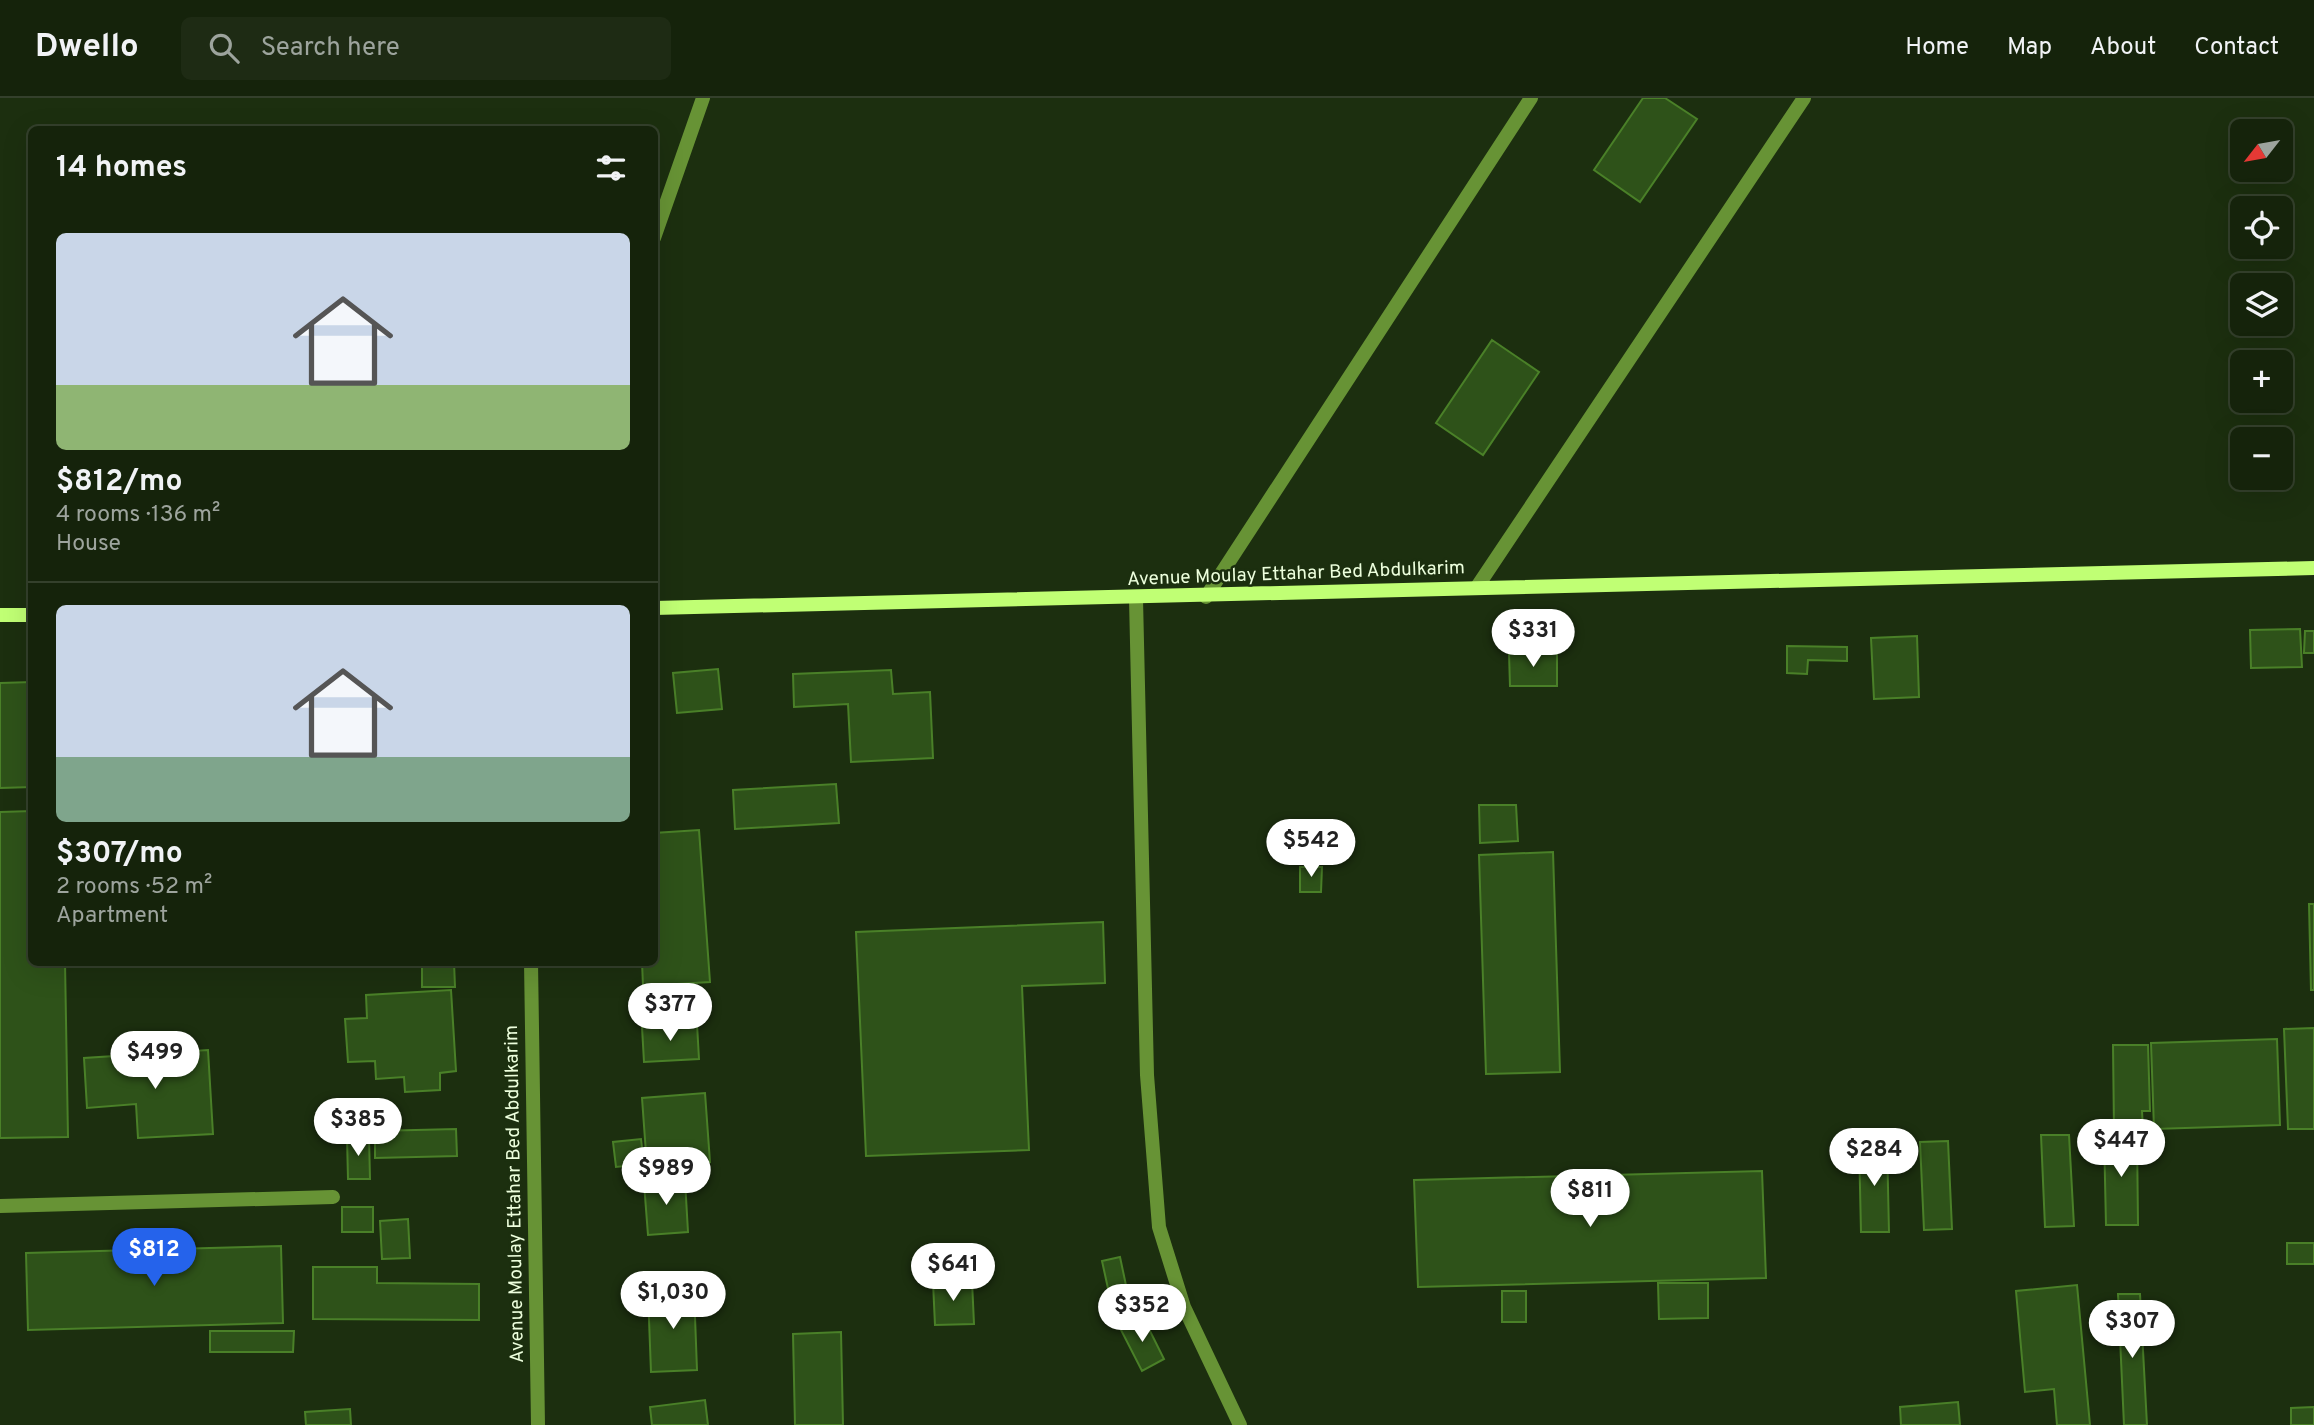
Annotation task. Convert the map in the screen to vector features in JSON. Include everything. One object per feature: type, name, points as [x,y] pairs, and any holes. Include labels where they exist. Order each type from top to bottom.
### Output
[{"type":"street","points":[[658,227],[703,98]]},
{"type":"street","points":[[1206,597],[1531,98]]},
{"type":"street","name":"Avenue Moulay Ettahar Bed Abdulkarim","points":[[658,608],[1136,599],[1477,587],[1804,98]]},
{"type":"street","points":[[1477,587],[2314,568]]},
{"type":"street","points":[[1136,599],[1147,1075],[1160,1227],[1184,1307],[1240,1425]]},
{"type":"street","points":[[0,615],[28,615]]},
{"type":"street","name":"Avenue Moulay Ettahar Bed Abdulkarim","points":[[531,966],[538,1425]]},
{"type":"street","points":[[0,1206],[333,1197]]},
{"type":"building","points":[[1643,98],[1665,98],[1697,119],[1640,202],[1594,170]]},
{"type":"building","points":[[1492,340],[1539,372],[1483,455],[1436,423]]},
{"type":"building","points":[[2300,629],[2302,667],[2251,668],[2250,630]]},
{"type":"building","points":[[2305,631],[2314,631],[2314,653],[2304,653]]},
{"type":"building","points":[[1917,636],[1919,697],[1874,699],[1871,638]]},
{"type":"building","points":[[1787,646],[1847,647],[1847,661],[1808,660],[1807,674],[1787,673]]},
{"type":"building","points":[[1557,652],[1557,686],[1510,686],[1509,653]]},
{"type":"building","points":[[718,669],[722,709],[677,713],[673,673]]},
{"type":"building","points":[[891,670],[893,694],[930,692],[933,758],[851,762],[848,704],[794,707],[793,674]]},
{"type":"building","points":[[28,682],[28,787],[0,788],[0,683]]},
{"type":"building","points":[[836,784],[839,823],[735,829],[733,790]]},
{"type":"building","points":[[1479,805],[1516,805],[1518,841],[1480,843]]},
{"type":"building","points":[[28,811],[28,966],[65,966],[68,1137],[0,1138],[0,812]]},
{"type":"building","points":[[699,830],[710,982],[643,986],[642,966],[658,966],[658,833]]},
{"type":"building","points":[[1553,852],[1560,1072],[1486,1074],[1479,855]]},
{"type":"building","points":[[1300,867],[1322,867],[1321,892],[1300,892]]},
{"type":"building","points":[[2309,904],[2314,904],[2314,990],[2311,990]]},
{"type":"building","points":[[1103,922],[1105,983],[1022,986],[1029,1150],[866,1156],[856,932]]},
{"type":"building","points":[[422,966],[454,966],[455,987],[422,987]]},
{"type":"building","points":[[451,990],[456,1071],[440,1073],[440,1090],[405,1092],[404,1077],[376,1079],[375,1061],[348,1062],[345,1019],[367,1018],[366,995]]},
{"type":"building","points":[[697,1024],[699,1059],[644,1062],[642,1027]]},
{"type":"building","points":[[2314,1028],[2314,1129],[2288,1129],[2284,1029]]},
{"type":"building","points":[[2277,1039],[2280,1125],[2154,1129],[2151,1043]]},
{"type":"building","points":[[2113,1045],[2148,1045],[2150,1111],[2142,1111],[2143,1129],[2114,1129]]},
{"type":"building","points":[[208,1050],[213,1134],[138,1138],[136,1104],[87,1108],[84,1058]]},
{"type":"building","points":[[705,1093],[710,1162],[647,1167],[642,1098]]},
{"type":"building","points":[[456,1129],[457,1156],[375,1158],[375,1131]]},
{"type":"building","points":[[2104,1134],[2137,1134],[2138,1225],[2106,1225]]},
{"type":"building","points":[[2041,1135],[2069,1135],[2074,1226],[2045,1227]]},
{"type":"building","points":[[347,1137],[369,1137],[370,1179],[348,1179]]},
{"type":"building","points":[[641,1139],[644,1164],[616,1167],[613,1142]]},
{"type":"building","points":[[1948,1141],[1952,1229],[1924,1230],[1920,1142]]},
{"type":"building","points":[[1859,1143],[1887,1143],[1889,1232],[1861,1232]]},
{"type":"building","points":[[1762,1171],[1766,1278],[1418,1287],[1414,1180]]},
{"type":"building","points":[[685,1180],[688,1232],[648,1235],[644,1183]]},
{"type":"building","points":[[342,1207],[373,1207],[373,1232],[342,1232]]},
{"type":"building","points":[[408,1219],[410,1258],[382,1259],[380,1221]]},
{"type":"building","points":[[2287,1243],[2314,1243],[2314,1264],[2287,1264]]},
{"type":"building","points":[[281,1246],[283,1323],[28,1330],[26,1253]]},
{"type":"building","points":[[1120,1257],[1127,1290],[1109,1293],[1102,1261]]},
{"type":"building","points":[[313,1267],[377,1267],[377,1283],[479,1284],[479,1320],[313,1319]]},
{"type":"building","points":[[972,1281],[974,1324],[935,1325],[933,1282]]},
{"type":"building","points":[[1658,1283],[1708,1283],[1708,1318],[1659,1319]]},
{"type":"building","points":[[2077,1285],[2090,1425],[2057,1425],[2054,1389],[2025,1392],[2016,1291]]},
{"type":"building","points":[[694,1290],[697,1370],[651,1372],[648,1293]]},
{"type":"building","points":[[1502,1291],[1526,1291],[1526,1322],[1502,1322]]},
{"type":"building","points":[[2118,1294],[2140,1294],[2147,1425],[2124,1425]]},
{"type":"building","points":[[1143,1317],[1164,1359],[1142,1371],[1120,1328]]},
{"type":"building","points":[[210,1331],[294,1331],[293,1352],[210,1352]]},
{"type":"building","points":[[841,1332],[843,1425],[795,1425],[793,1334]]},
{"type":"building","points":[[705,1400],[708,1425],[652,1425],[650,1407]]},
{"type":"building","points":[[1958,1402],[1960,1425],[1901,1425],[1900,1407]]},
{"type":"building","points":[[2314,1407],[2314,1425],[2291,1425],[2291,1408]]},
{"type":"building","points":[[350,1409],[351,1425],[306,1425],[305,1412]]}]
